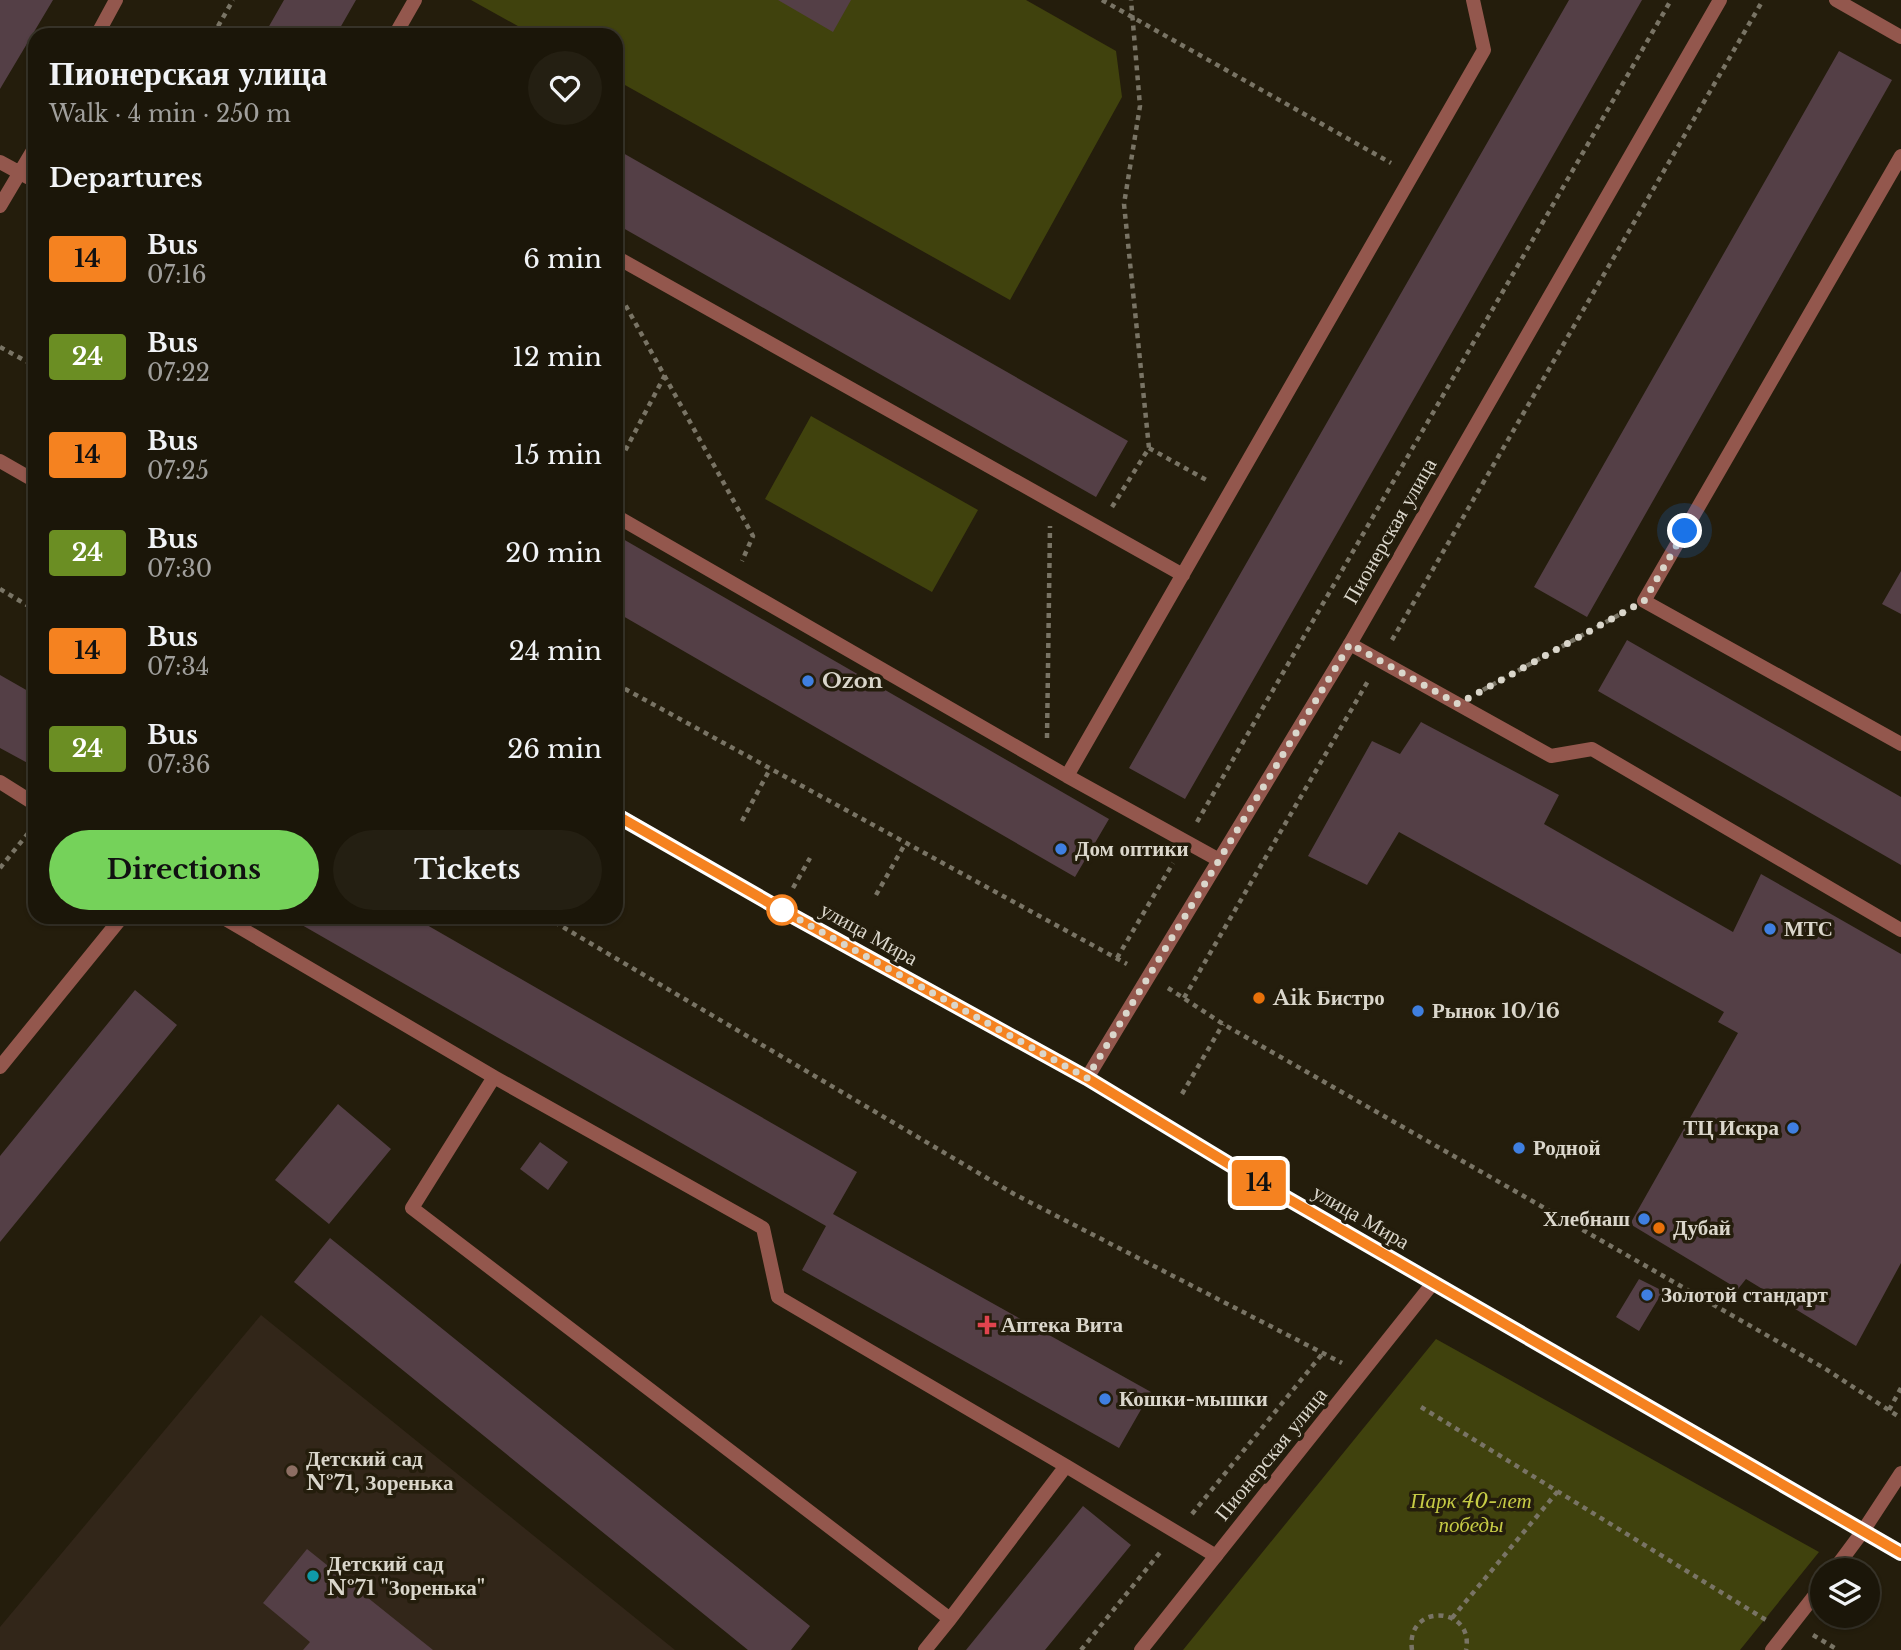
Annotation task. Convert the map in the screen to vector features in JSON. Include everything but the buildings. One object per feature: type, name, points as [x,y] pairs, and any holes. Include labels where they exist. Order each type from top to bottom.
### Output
[{"type":"street","points":[[101,28],[116,0]]},
{"type":"street","points":[[400,28],[415,0]]},
{"type":"street","points":[[1067,776],[1484,50],[1473,0]]},
{"type":"street","name":"Пионерская улица","points":[[1087,1078],[1350,644],[1720,0]]},
{"type":"street","points":[[1836,0],[1901,37]]},
{"type":"street","points":[[1901,156],[1644,601],[1901,744]]},
{"type":"street","points":[[0,206],[28,159]]},
{"type":"street","points":[[0,162],[28,177]]},
{"type":"street","points":[[623,261],[1183,575]]},
{"type":"street","points":[[0,461],[28,477]]},
{"type":"street","points":[[623,520],[1067,776],[1219,860]]},
{"type":"street","points":[[1350,644],[1552,756],[1592,749],[1901,930]]},
{"type":"street","points":[[0,782],[28,800]]},
{"type":"street","name":"улица Мира","points":[[623,818],[780,909],[1087,1078],[1252,1178],[1901,1553]]},
{"type":"street","points":[[0,1067],[116,924]]},
{"type":"street","points":[[234,924],[494,1077],[763,1227],[778,1297],[1216,1556]]},
{"type":"street","points":[[494,1077],[412,1208],[950,1619]]},
{"type":"street","name":"Пионерская улица","points":[[1141,1650],[1433,1283]]},
{"type":"street","points":[[925,1650],[1066,1466]]},
{"type":"street","points":[[1843,1558],[1901,1473]]},
{"type":"street","points":[[1772,1650],[1810,1602]]},
{"type":"path","points":[[217,28],[233,0]]},
{"type":"path","points":[[1102,0],[1412,175]]},
{"type":"path","points":[[1100,528],[1149,448],[1125,204],[1140,106],[1131,0]]},
{"type":"path","points":[[1116,958],[1671,0]]},
{"type":"path","points":[[1184,998],[1763,0]]},
{"type":"path","points":[[623,301],[753,536],[732,583]]},
{"type":"path","points":[[0,347],[28,362]]},
{"type":"path","points":[[623,455],[665,375]]},
{"type":"path","points":[[1149,448],[1230,493]]},
{"type":"path","points":[[1046,764],[1051,501]]},
{"type":"path","points":[[0,589],[28,606]]},
{"type":"path","points":[[1458,704],[1644,601]]},
{"type":"path","points":[[623,688],[1149,976],[1223,1024],[1824,1368],[1901,1418]]},
{"type":"path","points":[[742,821],[770,769]]},
{"type":"path","points":[[0,868],[28,834]]},
{"type":"path","points":[[876,895],[905,844]]},
{"type":"path","points":[[780,909],[810,859]]},
{"type":"path","points":[[558,924],[1014,1194],[1363,1374]]},
{"type":"path","points":[[1182,1094],[1223,1024]]},
{"type":"path","points":[[1081,1650],[1323,1353]]},
{"type":"path","points":[[1889,1410],[1901,1388]]},
{"type":"path","points":[[1421,1407],[1769,1623],[1792,1626]]},
{"type":"path","points":[[1452,1618],[1558,1492]]},
{"type":"path","points":[[1412,1650],[1414,1630],[1420,1622],[1437,1615],[1452,1618],[1462,1627],[1466,1635],[1466,1650]]},
{"type":"shaded area","name":"Детский сад №71, Зоренька","points":[[261,1315],[675,1650],[0,1650],[0,1627]]},
{"type":"green space","points":[[471,0],[1026,0],[1116,51],[1122,97],[1010,300],[623,84],[623,28],[521,28]]},
{"type":"green space","points":[[811,416],[978,510],[932,592],[765,499]]},
{"type":"green space","name":"Парк 40-лет победы","points":[[1436,1339],[1819,1552],[1814,1558],[1810,1558],[1810,1563],[1740,1650],[1183,1650]]},
{"type":"bus line","name":"14","points":[[623,819],[1087,1078],[1548,1351],[1901,1553]]},
{"type":"place","name":"Ozon","points":[[808,681]]},
{"type":"place","name":"Дом оптики","points":[[1061,849]]},
{"type":"place","name":"МТС","points":[[1770,929]]},
{"type":"place","name":"Aik Бистро","points":[[1259,998]]},
{"type":"place","name":"Рынок 10/16","points":[[1418,1011]]},
{"type":"place","name":"ТЦ Искра","points":[[1793,1128]]},
{"type":"place","name":"Родной","points":[[1519,1148]]},
{"type":"place","name":"Хлебнаш","points":[[1644,1219]]},
{"type":"place","name":"Дубай","points":[[1659,1228]]},
{"type":"place","name":"Золотой стандарт","points":[[1647,1295]]},
{"type":"place","name":"Аптека Вита","points":[[987,1325]]},
{"type":"place","name":"Кошки-мышки","points":[[1105,1399]]},
{"type":"place","name":"Детский сад №71, Зоренька","points":[[292,1471]]},
{"type":"place","name":"Детский сад №71 \"Зоренька\"","points":[[313,1576]]},
{"type":"route","points":[[782,910],[780,909],[1087,1078],[1350,644],[1458,704],[1644,601],[1685,531]]}]
